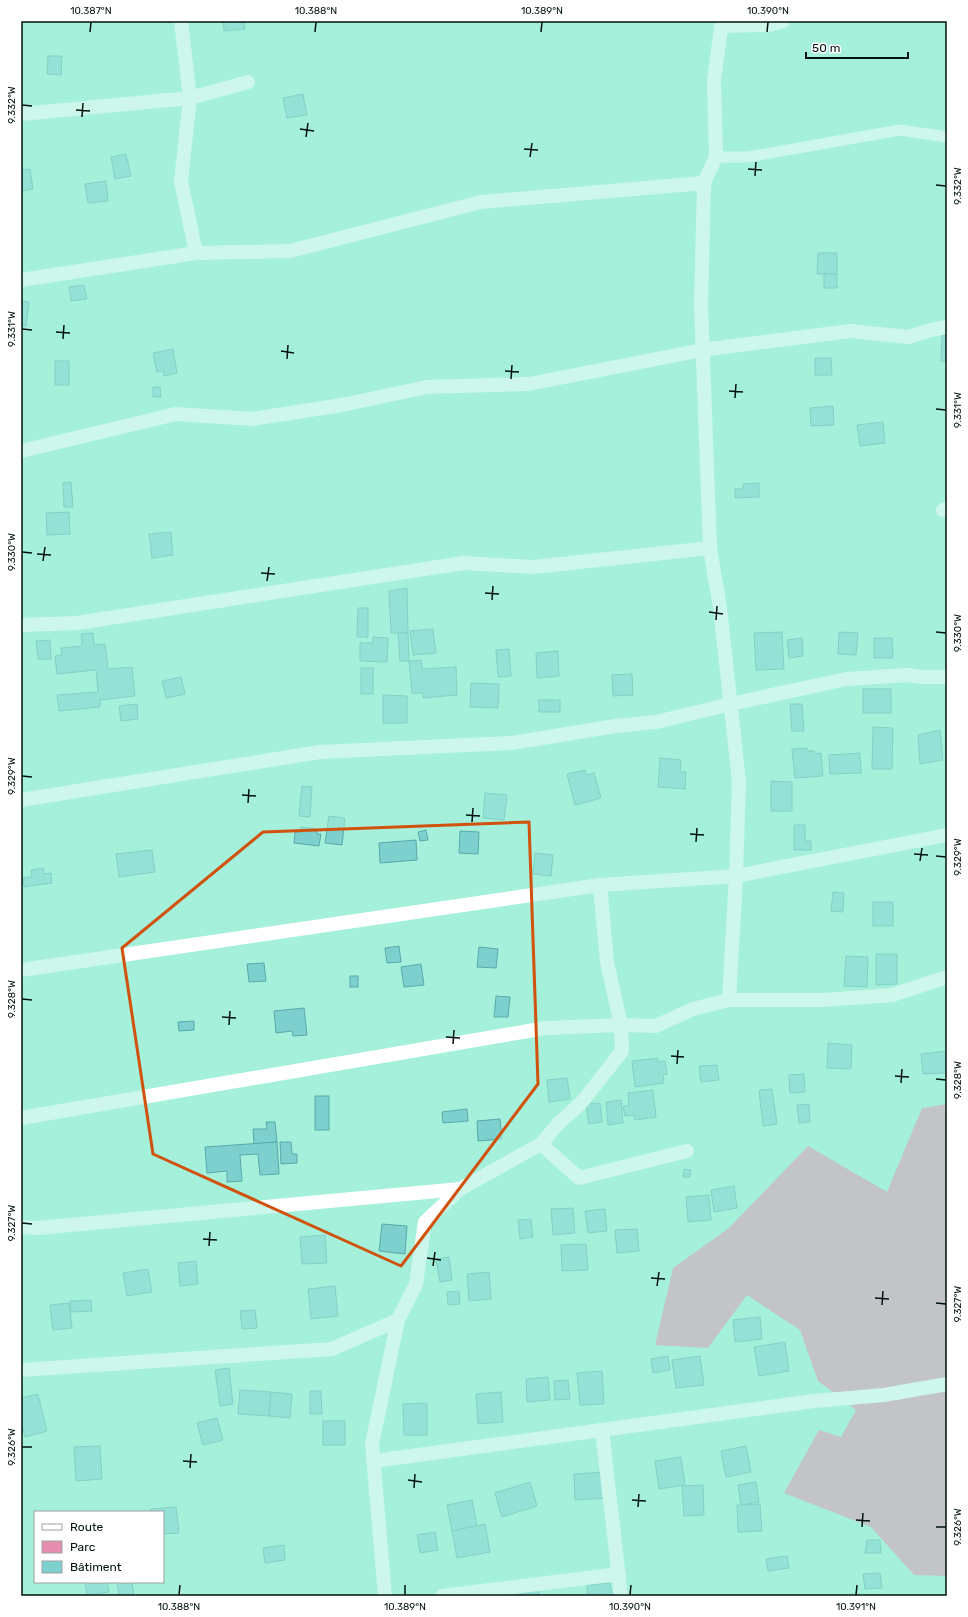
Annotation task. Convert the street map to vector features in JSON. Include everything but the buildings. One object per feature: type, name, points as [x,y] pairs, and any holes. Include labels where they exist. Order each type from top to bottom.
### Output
[{"type":"street","points":[[180,21],[190,98],[181,182],[196,253]]},
{"type":"street","points":[[729,1000],[736,876],[739,781],[720,608],[710,548],[701,305],[704,183],[716,157],[714,80],[722,24],[769,25],[783,21]]},
{"type":"street","points":[[21,114],[190,98],[248,82]]},
{"type":"street","points":[[716,157],[748,157],[900,130],[947,137]]},
{"type":"street","points":[[21,280],[196,253],[290,251],[481,202],[704,183]]},
{"type":"street","points":[[21,451],[176,414],[252,420],[342,405],[427,387],[529,384],[702,350],[850,331],[908,337],[947,327]]},
{"type":"street","points":[[21,624],[77,623],[463,563],[533,567],[710,548]]},
{"type":"street","points":[[21,800],[320,752],[512,743],[614,726],[656,722],[846,679],[907,675],[922,678],[947,677]]},
{"type":"street","points":[[21,970],[600,884],[736,876],[947,835]]},
{"type":"street","points":[[385,1596],[372,1444],[398,1320],[416,1284],[425,1222],[460,1189],[541,1144],[557,1125],[582,1102],[622,1051],[621,1025],[607,962],[600,884]]},
{"type":"street","points":[[21,1118],[546,1028],[621,1025],[656,1026],[693,1009],[729,1000],[823,1000],[892,995],[947,977]]},
{"type":"street","points":[[541,1144],[579,1178],[687,1151]]},
{"type":"street","points":[[21,1227],[38,1228],[460,1189]]},
{"type":"street","points":[[21,1370],[332,1349],[398,1320]]},
{"type":"street","points":[[374,1461],[820,1401],[884,1395],[947,1384]]},
{"type":"street","points":[[602,1430],[621,1596]]},
{"type":"street","points":[[442,1596],[619,1574]]},
{"type":"highlighted area","points":[[529,822],[538,1084],[401,1266],[153,1154],[122,948],[263,832]]},
{"type":"green space","points":[[947,1104],[947,1576],[914,1575],[871,1527],[784,1493],[819,1430],[841,1437],[856,1410],[818,1381],[800,1330],[747,1295],[708,1348],[655,1345],[673,1268],[729,1228],[808,1146],[887,1192],[922,1108]]}]
